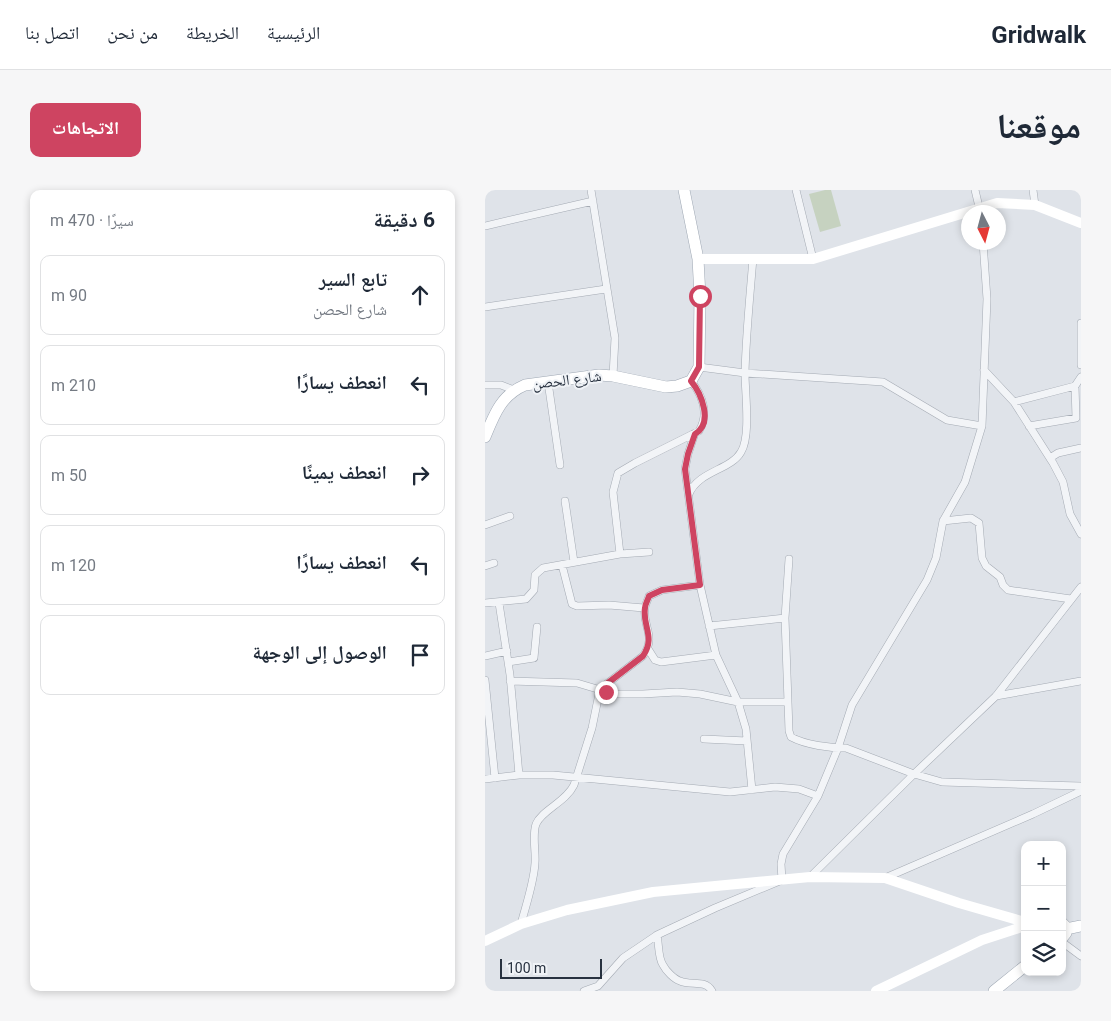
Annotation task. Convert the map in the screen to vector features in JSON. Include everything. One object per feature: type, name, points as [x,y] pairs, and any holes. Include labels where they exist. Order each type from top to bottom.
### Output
[{"type":"main road","points":[[684,190],[698,259],[700,296],[699,367],[691,381]]},
{"type":"main road","name":"شارع الحصن","points":[[485,437],[504,400],[514,390],[525,385],[599,375],[666,387],[677,386],[691,381]]},
{"type":"main road","points":[[1066,932],[1081,926]]},
{"type":"main road","points":[[994,991],[1021,969]]},
{"type":"street","points":[[591,190],[615,338],[613,376]]},
{"type":"street","points":[[796,190],[813,259]]},
{"type":"street","points":[[975,190],[979,205]]},
{"type":"street","points":[[1033,190],[1035,205]]},
{"type":"street","points":[[485,226],[593,201]]},
{"type":"street","points":[[992,205],[997,203],[1035,205],[1081,223]]},
{"type":"street","points":[[698,259],[813,259],[961,216]]},
{"type":"street","points":[[782,880],[781,864],[783,854],[818,796],[853,705],[927,580],[936,558],[943,521],[965,482],[981,426],[987,299],[984,250]]},
{"type":"street","points":[[688,495],[691,487],[697,481],[741,453],[746,439],[745,373],[753,258]]},
{"type":"street","points":[[485,307],[606,289]]},
{"type":"street","points":[[1081,323],[1081,365]]},
{"type":"street","points":[[699,367],[745,373],[883,382],[947,420],[981,426]]},
{"type":"street","points":[[984,370],[1015,402],[1050,458],[1063,482],[1070,514],[1081,534]]},
{"type":"street","points":[[1015,402],[1075,386],[1081,378]]},
{"type":"street","points":[[619,554],[613,492],[618,473],[699,431],[703,423],[704,409],[698,390],[691,381]]},
{"type":"street","points":[[548,382],[560,465]]},
{"type":"street","points":[[485,385],[501,385],[514,390]]},
{"type":"street","points":[[1029,426],[1076,418],[1075,386]]},
{"type":"street","points":[[695,434],[685,469],[700,585],[716,655],[738,702],[746,729],[751,790]]},
{"type":"street","points":[[1050,458],[1058,453],[1081,448]]},
{"type":"street","points":[[565,501],[574,562]]},
{"type":"street","points":[[485,525],[510,516]]},
{"type":"street","points":[[943,521],[971,518],[979,523],[982,558],[986,566],[1000,578],[1008,590],[1071,599]]},
{"type":"street","points":[[485,603],[526,599],[534,590],[535,575],[543,568],[619,554],[649,552]]},
{"type":"street","points":[[789,559],[785,618],[789,731],[791,737],[798,741],[846,748],[914,774],[942,782],[1081,786]]},
{"type":"street","points":[[485,566],[495,563]]},
{"type":"street","points":[[562,565],[572,604],[577,606],[609,605],[645,608]]},
{"type":"street","points":[[521,924],[535,864],[535,833],[537,823],[570,794],[592,728],[600,689],[643,656],[648,648],[649,641],[645,608],[649,596],[662,590],[700,585]]},
{"type":"street","points":[[810,877],[996,696],[1079,588]]},
{"type":"street","points":[[1079,588],[1081,598]]},
{"type":"street","points":[[499,603],[507,651],[519,775]]},
{"type":"street","points":[[709,626],[785,618]]},
{"type":"street","points":[[508,662],[534,658],[537,627]]},
{"type":"street","points":[[648,648],[655,660],[661,662],[716,655]]},
{"type":"street","points":[[485,656],[507,651]]},
{"type":"street","points":[[485,680],[495,778]]},
{"type":"street","points":[[996,696],[1081,680]]},
{"type":"street","points":[[510,681],[577,682],[614,694],[677,692],[700,694],[738,702],[788,702]]},
{"type":"street","points":[[704,739],[747,741]]},
{"type":"street","points":[[485,779],[519,775],[576,776],[730,792],[775,787],[799,789],[818,796]]},
{"type":"street","points":[[885,878],[1033,814],[1081,791]]},
{"type":"street","points":[[485,941],[521,924],[567,910],[653,892],[810,877],[885,878],[959,903],[1021,921]]},
{"type":"street","points":[[584,991],[598,986],[623,958],[657,935],[782,880]]},
{"type":"street","points":[[877,991],[982,940],[1021,927]]},
{"type":"street","points":[[657,935],[662,964],[671,974],[680,982],[705,984],[712,991]]},
{"type":"street","points":[[1066,937],[1081,956]]},
{"type":"green space","points":[[831,190],[841,226],[820,232],[809,194]]},
{"type":"route","points":[[606,692],[600,689],[643,656],[648,648],[649,641],[645,608],[649,596],[662,590],[700,585],[685,469],[695,434],[703,423],[704,409],[698,390],[691,381],[699,367],[700,296]]}]
